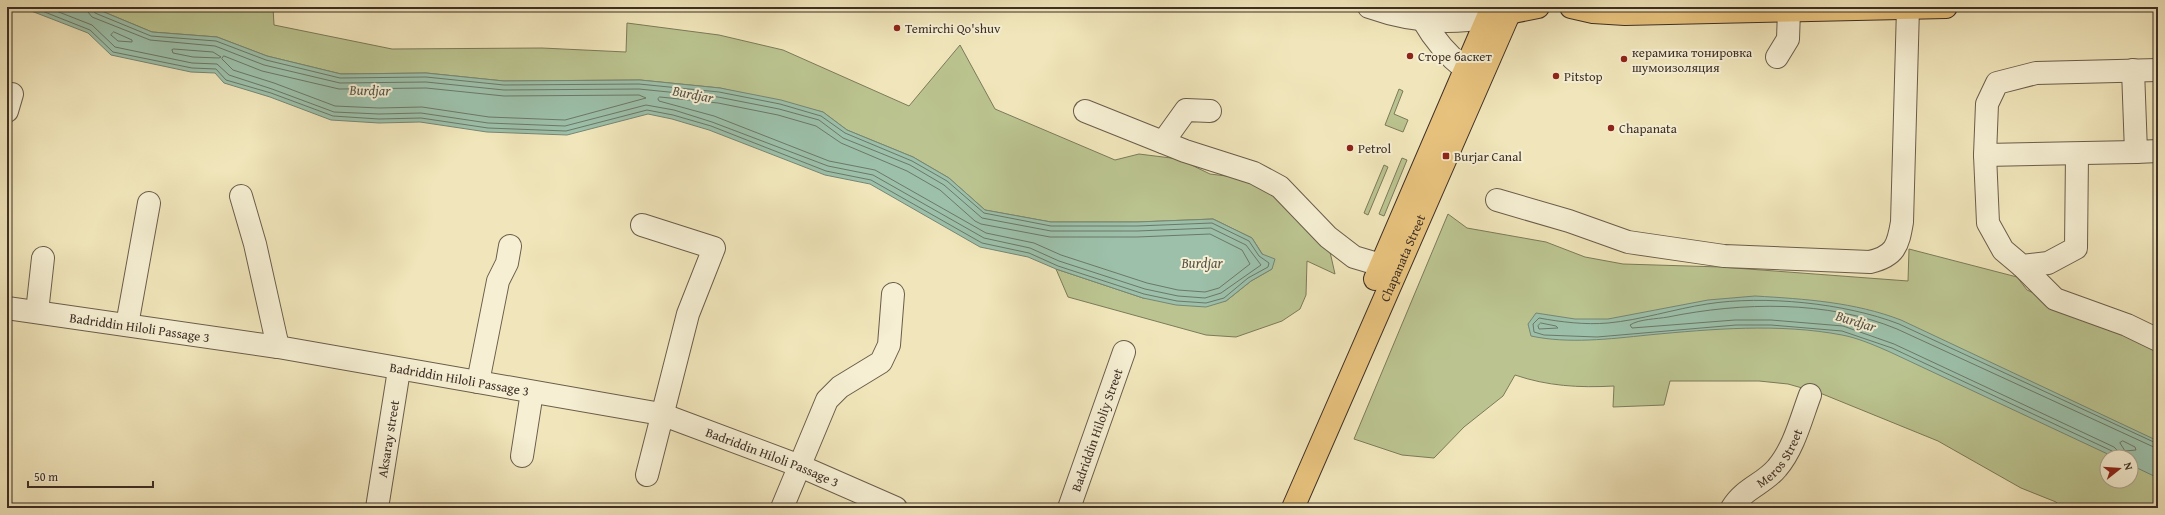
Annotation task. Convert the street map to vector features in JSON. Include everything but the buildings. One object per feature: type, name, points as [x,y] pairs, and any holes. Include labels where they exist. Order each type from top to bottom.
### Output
[{"type":"main road","points":[[1500,11],[1538,7]]},
{"type":"main road","points":[[1570,7],[1593,12],[1625,14],[1946,7]]},
{"type":"main road","name":"Chapanata Street","points":[[1293,508],[1385,269],[1465,70],[1500,11]]},
{"type":"main road","name":"Chapanata Street","points":[[1385,269],[1500,11]]},
{"type":"main road","name":"Chapanata Street","points":[[1278,508],[1361,331]]},
{"type":"street","points":[[1369,7],[1454,22],[1500,11]]},
{"type":"street","points":[[1497,200],[1569,221],[1628,242],[1724,256],[1870,262],[1888,256],[1897,245],[1902,222],[1908,8]]},
{"type":"street","points":[[1777,57],[1788,39],[1789,10]]},
{"type":"street","points":[[1416,15],[1448,56],[1465,70]]},
{"type":"street","points":[[2133,70],[2136,152]]},
{"type":"street","points":[[2158,70],[2036,73],[1997,83],[1987,104],[1985,155],[1988,223],[2003,250],[2022,266],[2055,299],[2127,325],[2158,340]]},
{"type":"street","points":[[1163,142],[1186,110],[1210,111]]},
{"type":"street","points":[[1085,111],[1163,142],[1254,174],[1280,187],[1328,237],[1354,257],[1385,269]]},
{"type":"street","points":[[1985,155],[2158,151]]},
{"type":"street","points":[[2022,266],[2048,263],[2076,248],[2077,154]]},
{"type":"street","points":[[241,196],[255,244],[278,347]]},
{"type":"street","points":[[127,324],[149,203]]},
{"type":"street","points":[[642,225],[714,248],[688,314],[661,414],[647,475]]},
{"type":"street","points":[[478,382],[498,280],[507,263],[510,246]]},
{"type":"street","points":[[37,312],[43,258]]},
{"type":"street","points":[[782,508],[827,400],[840,387],[881,362],[886,353],[889,345],[893,294]]},
{"type":"street","name":"Badriddin Hiloli Passage 3","points":[[7,308],[127,324],[278,347],[399,370],[478,382],[661,414],[721,435],[800,466],[896,508]]},
{"type":"street","name":"Badriddin Hiloliy Street","points":[[1069,508],[1124,352]]},
{"type":"street","name":"Aksaray street","points":[[377,508],[399,370]]},
{"type":"street","points":[[522,456],[532,392]]},
{"type":"street","name":"Meros Street","points":[[1732,508],[1739,496],[1777,469],[1789,451],[1810,395]]},
{"type":"shaded area","points":[[92,7],[273,7],[274,25],[392,49],[542,48],[626,52],[627,23],[719,35],[783,50],[909,106],[960,45],[995,109],[1115,160],[1139,154],[1179,159],[1210,174],[1250,179],[1277,191],[1328,243],[1335,274],[1307,261],[1306,295],[1300,309],[1282,321],[1236,337],[1206,335],[1068,297],[1056,269],[1143,298],[1226,301],[1251,281],[1272,269],[1252,238],[1213,219],[1137,222],[1051,222],[985,210],[949,178],[913,157],[847,130],[823,112],[720,88],[640,80],[504,81],[426,73],[341,74],[267,56],[217,37],[152,32]]},
{"type":"shaded area","points":[[1399,89],[1403,91],[1394,114],[1408,120],[1403,132],[1385,125]]},
{"type":"shaded area","points":[[1402,158],[1407,160],[1384,216],[1379,214]]},
{"type":"shaded area","points":[[1384,165],[1388,167],[1368,215],[1364,213]]},
{"type":"shaded area","points":[[1448,214],[1467,228],[1546,242],[1585,257],[1623,264],[1721,267],[1908,281],[1909,249],[2017,277],[2027,290],[2158,350],[2158,508],[2061,508],[2056,502],[2021,488],[1938,441],[1820,393],[1788,384],[1759,381],[1670,381],[1664,405],[1613,407],[1614,386],[1588,387],[1551,384],[1515,375],[1503,396],[1464,427],[1434,458],[1402,455],[1354,439]]},
{"type":"water","name":"Burdjar","points":[[21,7],[92,7],[152,32],[217,37],[267,56],[341,74],[426,73],[504,81],[640,80],[720,88],[781,100],[823,112],[847,130],[913,157],[949,178],[985,210],[1051,222],[1137,222],[1213,219],[1252,238],[1262,254],[1275,259],[1272,269],[1251,281],[1226,301],[1206,307],[1176,305],[1143,298],[1056,269],[1028,257],[980,247],[870,184],[825,175],[709,130],[672,119],[648,114],[567,135],[487,132],[420,122],[379,123],[331,120],[270,97],[224,83],[215,73],[191,72],[111,55],[88,33]]},
{"type":"water","name":"Burdjar","points":[[1755,296],[1792,298],[1847,305],[1901,320],[2158,441],[2158,478],[2139,469],[2139,449],[2099,450],[1890,352],[1848,336],[1794,329],[1745,328],[1604,339],[1560,340],[1531,336],[1528,324],[1536,313],[1575,319],[1608,319],[1708,300]]},
{"type":"place","name":"Temirchi Qo'shuv","points":[[897,28]]},
{"type":"place","name":"Сторе баскет","points":[[1410,56]]},
{"type":"place","name":"керамика тонировка шyмоизоляция","points":[[1624,59]]},
{"type":"place","name":"Pitstop","points":[[1556,76]]},
{"type":"place","name":"Chapanata","points":[[1611,128]]},
{"type":"place","name":"Petrol","points":[[1350,148]]},
{"type":"place","name":"Burjar Canal","points":[[1446,156]]}]
